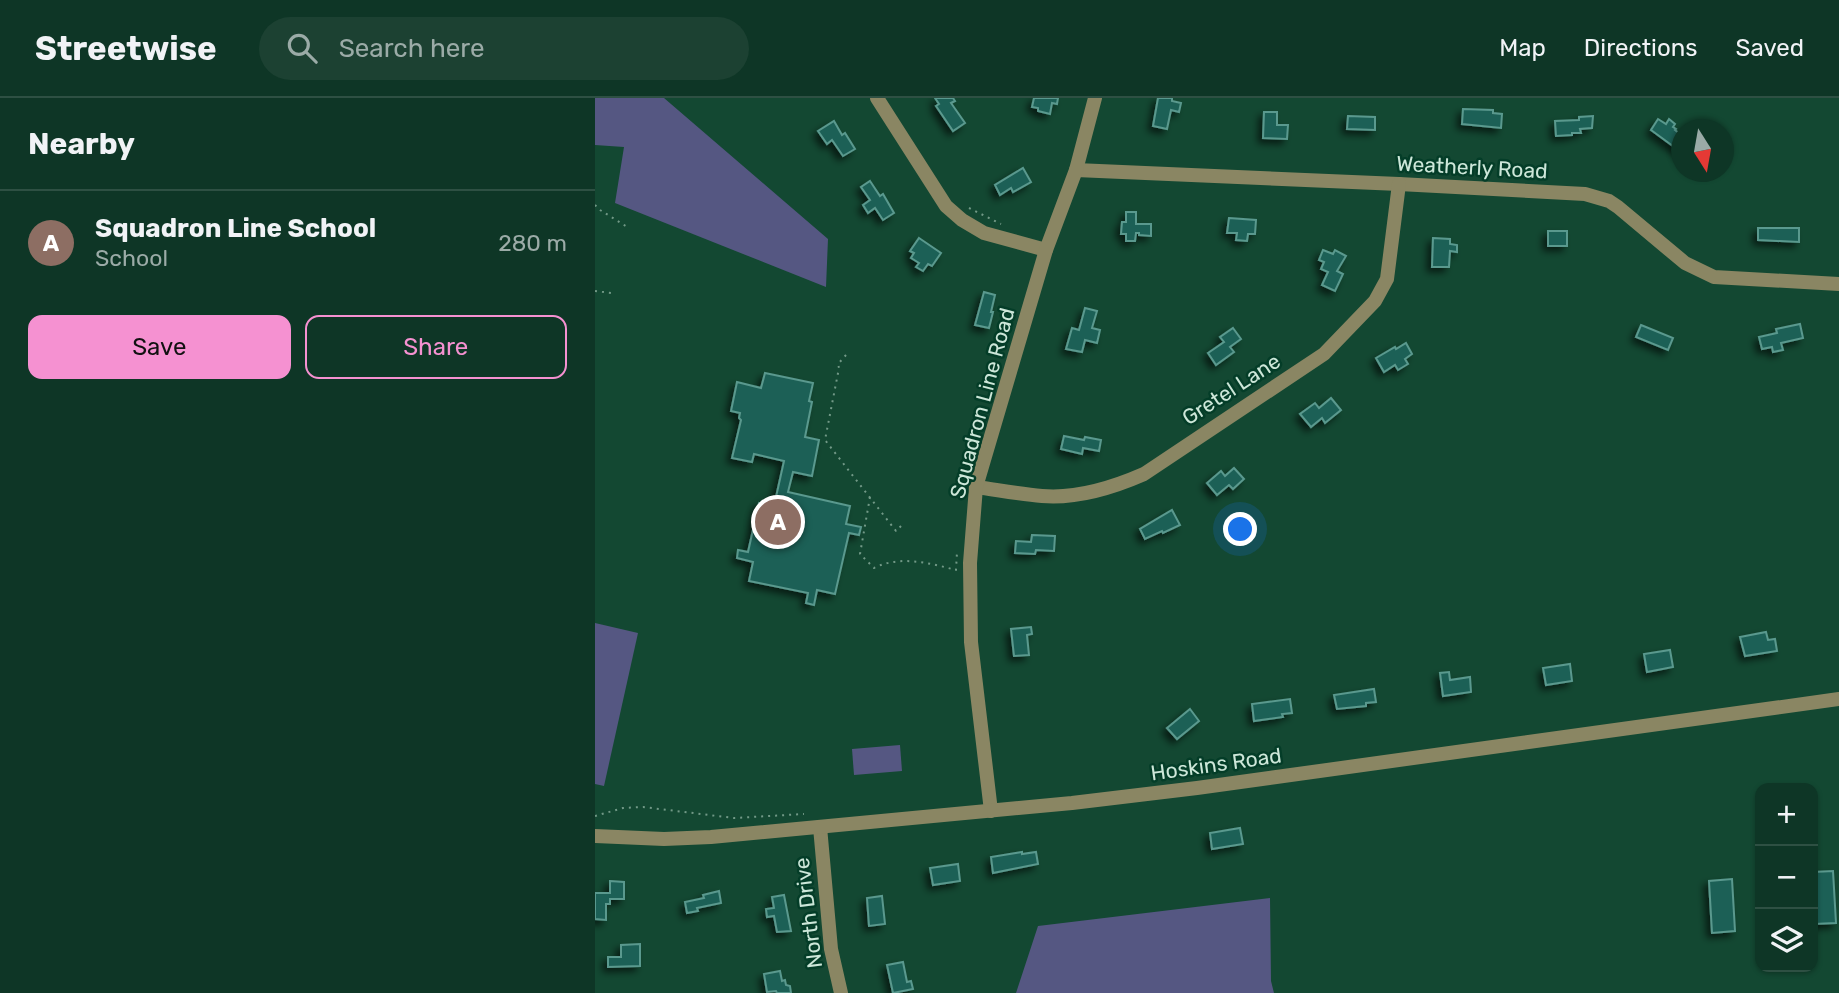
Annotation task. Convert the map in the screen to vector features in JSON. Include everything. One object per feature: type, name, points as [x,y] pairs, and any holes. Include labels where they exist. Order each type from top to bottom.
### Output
[{"type":"street","points":[[877,98],[946,206],[962,220],[984,233],[1046,250]]},
{"type":"street","name":"Squadron Line Road","points":[[991,811],[971,642],[970,563],[977,487],[1046,250],[1076,170],[1095,98]]},
{"type":"street","name":"Weatherly Road","points":[[1076,170],[1585,194],[1609,201],[1685,264],[1705,274],[1714,277],[1839,284]]},
{"type":"street","name":"Gretel Lane","points":[[977,487],[1045,496],[1083,494],[1123,484],[1144,474],[1324,354],[1375,301],[1387,279],[1399,184]]},
{"type":"street","name":"Hoskins Road","points":[[595,836],[664,839],[711,837],[991,811],[1197,788],[1839,699]]},
{"type":"street","name":"North Drive","points":[[820,827],[831,949],[841,993]]},
{"type":"path","points":[[595,205],[629,228]]},
{"type":"path","points":[[967,207],[1007,226]]},
{"type":"path","points":[[595,292],[611,293]]},
{"type":"path","points":[[846,355],[838,364],[825,440],[896,531],[901,526]]},
{"type":"path","points":[[870,497],[859,554],[874,568],[883,563],[906,561],[956,570],[959,544]]},
{"type":"path","points":[[595,816],[623,808],[643,807],[734,818],[812,814]]},
{"type":"shaded area","points":[[595,98],[664,98],[828,239],[826,287],[615,203],[624,147],[595,145]]},
{"type":"shaded area","points":[[595,623],[638,633],[604,786],[595,784]]},
{"type":"shaded area","points":[[900,745],[902,771],[854,775],[852,749]]},
{"type":"shaded area","points":[[1270,898],[1271,981],[1274,993],[1016,993],[1038,926]]},
{"type":"building","points":[[935,98],[953,98],[955,101],[951,103],[965,123],[953,131],[936,106],[939,104]]},
{"type":"building","points":[[1034,98],[1058,98],[1057,104],[1052,103],[1050,114],[1032,107]]},
{"type":"building","points":[[1158,98],[1172,98],[1172,101],[1181,103],[1179,112],[1171,110],[1167,129],[1153,126]]},
{"type":"building","points":[[1463,109],[1493,110],[1493,113],[1502,114],[1501,128],[1462,124]]},
{"type":"building","points":[[1264,112],[1277,112],[1277,125],[1288,125],[1287,139],[1263,138]]},
{"type":"building","points":[[1348,116],[1375,117],[1375,130],[1347,129]]},
{"type":"building","points":[[1593,116],[1592,128],[1580,129],[1581,133],[1572,135],[1556,136],[1555,121],[1579,120],[1579,117]]},
{"type":"building","points":[[1658,119],[1666,124],[1669,119],[1671,145],[1651,130]]},
{"type":"building","points":[[834,121],[855,149],[843,156],[832,140],[827,144],[818,131]]},
{"type":"building","points":[[1023,168],[1031,182],[1013,192],[1011,188],[1000,195],[995,185]]},
{"type":"building","points":[[870,181],[880,196],[883,194],[894,213],[883,220],[875,208],[868,213],[863,205],[870,200],[861,187]]},
{"type":"building","points":[[1126,212],[1136,212],[1136,224],[1151,224],[1151,236],[1136,233],[1135,241],[1126,241],[1126,234],[1121,234],[1122,222],[1126,222]]},
{"type":"building","points":[[1229,218],[1256,220],[1255,234],[1248,234],[1247,241],[1236,240],[1237,233],[1227,233]]},
{"type":"building","points":[[1758,228],[1799,228],[1799,242],[1758,240]]},
{"type":"building","points":[[1548,231],[1567,231],[1567,246],[1548,246]]},
{"type":"building","points":[[919,238],[941,253],[932,266],[928,264],[923,271],[916,267],[919,263],[911,258],[914,253],[910,251]]},
{"type":"building","points":[[1433,238],[1450,239],[1450,244],[1457,245],[1457,252],[1450,251],[1449,267],[1432,267]]},
{"type":"building","points":[[1323,250],[1333,254],[1335,250],[1346,256],[1337,271],[1343,274],[1335,291],[1322,285],[1328,272],[1321,269],[1324,262],[1319,260]]},
{"type":"building","points":[[984,292],[995,295],[989,328],[975,325]]},
{"type":"building","points":[[1085,308],[1097,311],[1092,328],[1100,330],[1097,343],[1085,340],[1082,352],[1066,349],[1072,328],[1079,330]]},
{"type":"building","points":[[1800,324],[1803,338],[1781,343],[1783,350],[1773,352],[1772,347],[1762,349],[1759,337],[1777,333],[1776,329]]},
{"type":"building","points":[[1641,325],[1673,338],[1668,350],[1636,337]]},
{"type":"building","points":[[1233,328],[1241,339],[1230,347],[1234,352],[1216,365],[1208,353],[1224,342],[1220,337]]},
{"type":"building","points":[[1406,343],[1412,354],[1405,359],[1408,364],[1398,370],[1395,365],[1384,372],[1376,358]]},
{"type":"building","points":[[765,373],[813,383],[805,437],[819,440],[812,476],[793,472],[788,492],[850,506],[846,524],[861,527],[859,535],[849,533],[835,594],[817,590],[814,605],[806,603],[808,593],[749,581],[753,562],[737,558],[738,550],[748,552],[759,503],[774,506],[784,461],[754,454],[752,462],[732,458],[741,420],[740,413],[731,411],[737,382],[761,388]]},
{"type":"building","points":[[1331,398],[1341,410],[1325,423],[1322,418],[1311,427],[1300,414],[1315,403],[1319,408]]},
{"type":"building","points":[[1064,436],[1101,440],[1099,451],[1083,448],[1082,454],[1061,449]]},
{"type":"building","points":[[1234,468],[1244,479],[1233,489],[1229,485],[1217,495],[1207,483],[1221,471],[1225,476]]},
{"type":"building","points":[[1172,510],[1180,525],[1145,539],[1140,529]]},
{"type":"building","points":[[1032,535],[1055,536],[1054,551],[1015,553],[1016,541],[1031,542]]},
{"type":"building","points":[[1031,627],[1032,634],[1027,635],[1029,655],[1014,656],[1011,629]]},
{"type":"building","points":[[1766,632],[1768,640],[1775,639],[1777,651],[1745,656],[1740,637]]},
{"type":"building","points":[[1670,650],[1673,667],[1647,672],[1644,654]]},
{"type":"building","points":[[1570,664],[1572,681],[1546,685],[1543,668]]},
{"type":"building","points":[[1449,672],[1450,680],[1470,677],[1471,692],[1443,696],[1440,673]]},
{"type":"building","points":[[1374,689],[1376,702],[1366,703],[1366,706],[1337,709],[1334,695]]},
{"type":"building","points":[[1290,699],[1292,713],[1254,721],[1252,704]]},
{"type":"building","points":[[1190,709],[1199,721],[1177,739],[1167,728]]},
{"type":"building","points":[[1240,828],[1243,844],[1212,849],[1210,833]]},
{"type":"building","points":[[1036,852],[1038,864],[993,873],[991,857]]},
{"type":"building","points":[[958,864],[960,881],[933,885],[930,868]]},
{"type":"building","points":[[1833,871],[1836,923],[1818,924],[1818,872]]},
{"type":"building","points":[[1732,879],[1735,931],[1712,933],[1709,881]]},
{"type":"building","points":[[610,881],[624,882],[624,899],[610,899],[610,904],[606,904],[606,920],[595,919],[595,893],[610,893]]},
{"type":"building","points":[[719,891],[721,903],[687,913],[685,902]]},
{"type":"building","points":[[784,895],[791,931],[777,932],[774,916],[767,917],[766,909],[774,908],[772,897]]},
{"type":"building","points":[[882,896],[885,924],[869,926],[867,898]]},
{"type":"building","points":[[640,944],[640,966],[608,967],[608,957],[621,957],[621,945]]},
{"type":"building","points":[[903,962],[907,982],[911,981],[913,989],[893,993],[887,965]]},
{"type":"building","points":[[780,971],[782,981],[785,980],[786,985],[790,986],[791,993],[767,992],[764,974]]},
{"type":"place","name":"Squadron Line School","points":[[778,522]]}]
